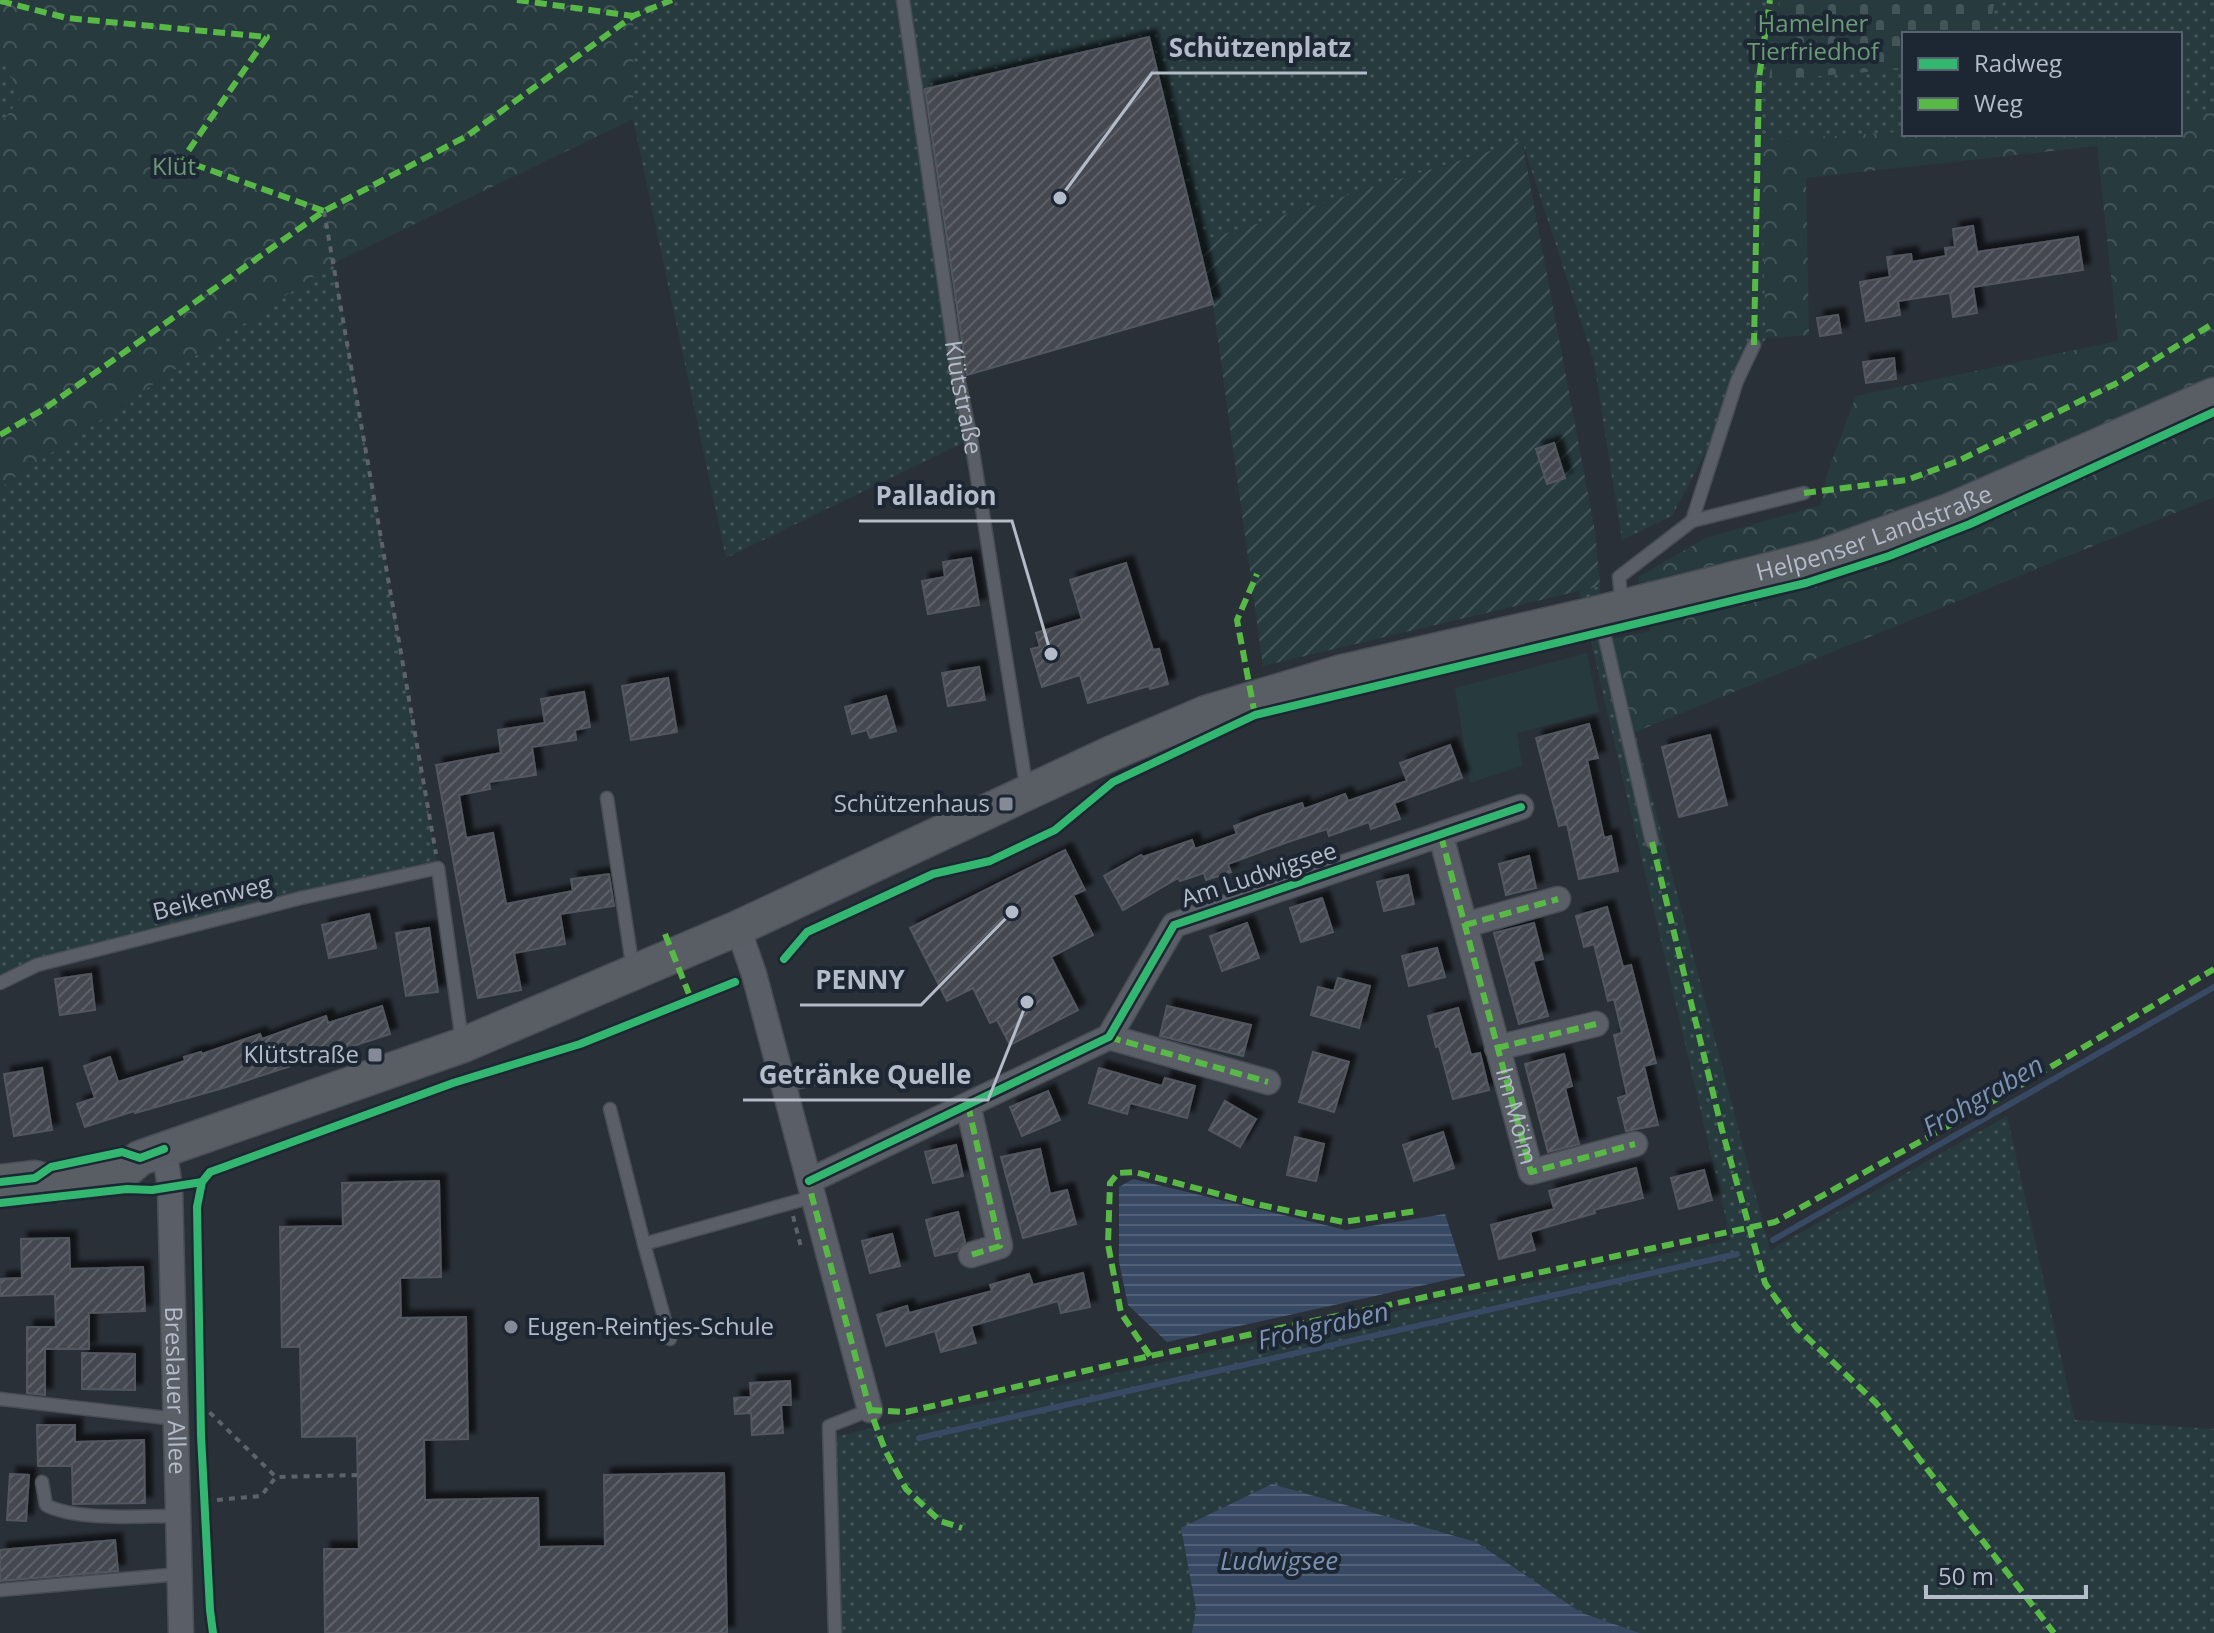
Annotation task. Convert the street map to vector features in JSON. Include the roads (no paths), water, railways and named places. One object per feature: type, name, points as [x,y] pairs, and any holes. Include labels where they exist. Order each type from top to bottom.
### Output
[{"type":"main road","name":"Helpenser Landstraße","points":[[1028,794],[1112,753],[1206,713],[1342,672],[1821,557],[1949,511],[2214,395]]},
{"type":"main road","points":[[0,1182],[35,1178],[59,1185],[125,1171],[152,1154],[463,1045],[738,928],[1028,794]]},
{"type":"street","name":"Am Ludwigsee","points":[[1109,1037],[1174,925],[1521,807]]},
{"type":"street","name":"Im Mölm","points":[[1441,836],[1531,1172],[1635,1144]]},
{"type":"street","points":[[1465,925],[1558,899]]},
{"type":"street","points":[[738,928],[754,974],[870,1410]]},
{"type":"street","name":"Im Mölm","points":[[1497,1048],[1596,1024]]},
{"type":"street","points":[[810,1189],[968,1105],[1109,1037],[1268,1082]]},
{"type":"street","points":[[968,1105],[1000,1246],[971,1255]]},
{"type":"street","name":"Breslauer Allee","points":[[152,1154],[170,1188],[181,1633]]},
{"type":"lane","name":"Klütstraße","points":[[903,0],[958,377],[971,439],[1028,794]]},
{"type":"lane","points":[[1692,521],[1737,381],[1754,345]]},
{"type":"lane","points":[[1652,842],[1610,610],[1619,577],[1692,521],[1804,493]]},
{"type":"lane","points":[[607,798],[633,973]]},
{"type":"lane","name":"Beikenweg","points":[[0,983],[37,965],[301,898],[438,868],[463,1045]]},
{"type":"lane","points":[[783,1086],[838,1073]]},
{"type":"lane","points":[[610,1109],[670,1339]]},
{"type":"lane","points":[[644,1244],[810,1189]]},
{"type":"lane","points":[[0,1399],[176,1419]]},
{"type":"lane","points":[[835,1633],[829,1426],[870,1410]]},
{"type":"lane","points":[[42,1482],[46,1505],[57,1511],[179,1516]]},
{"type":"lane","points":[[0,1590],[180,1574]]},
{"type":"water","points":[[1133,1179],[1346,1230],[1445,1214],[1465,1276],[1167,1342],[1128,1305],[1119,1262],[1119,1187]]},
{"type":"water","name":"Ludwigsee","points":[[1272,1484],[1476,1542],[1582,1613],[1640,1633],[1192,1633],[1196,1609],[1181,1528]]},
{"type":"waterway","name":"Frohgraben","points":[[1773,1240],[2214,987]]},
{"type":"waterway","name":"Frohgraben","points":[[919,1438],[1737,1254]]},
{"type":"place","name":"Schützenplatz","points":[[1060,198]]},
{"type":"place","name":"Palladion","points":[[1051,654]]},
{"type":"place","name":"Schützenhaus","points":[[1006,804]]},
{"type":"place","name":"PENNY","points":[[1012,912]]},
{"type":"place","name":"Getränke Quelle","points":[[1027,1002]]},
{"type":"place","name":"Klütstraße","points":[[375,1055]]},
{"type":"place","name":"Eugen-Reintjes-Schule","points":[[511,1327]]},
{"type":"park label","name":"Hamelner Tierfriedhof","points":[[1813,38]]},
{"type":"park label","name":"Klüt","points":[[174,167]]}]
